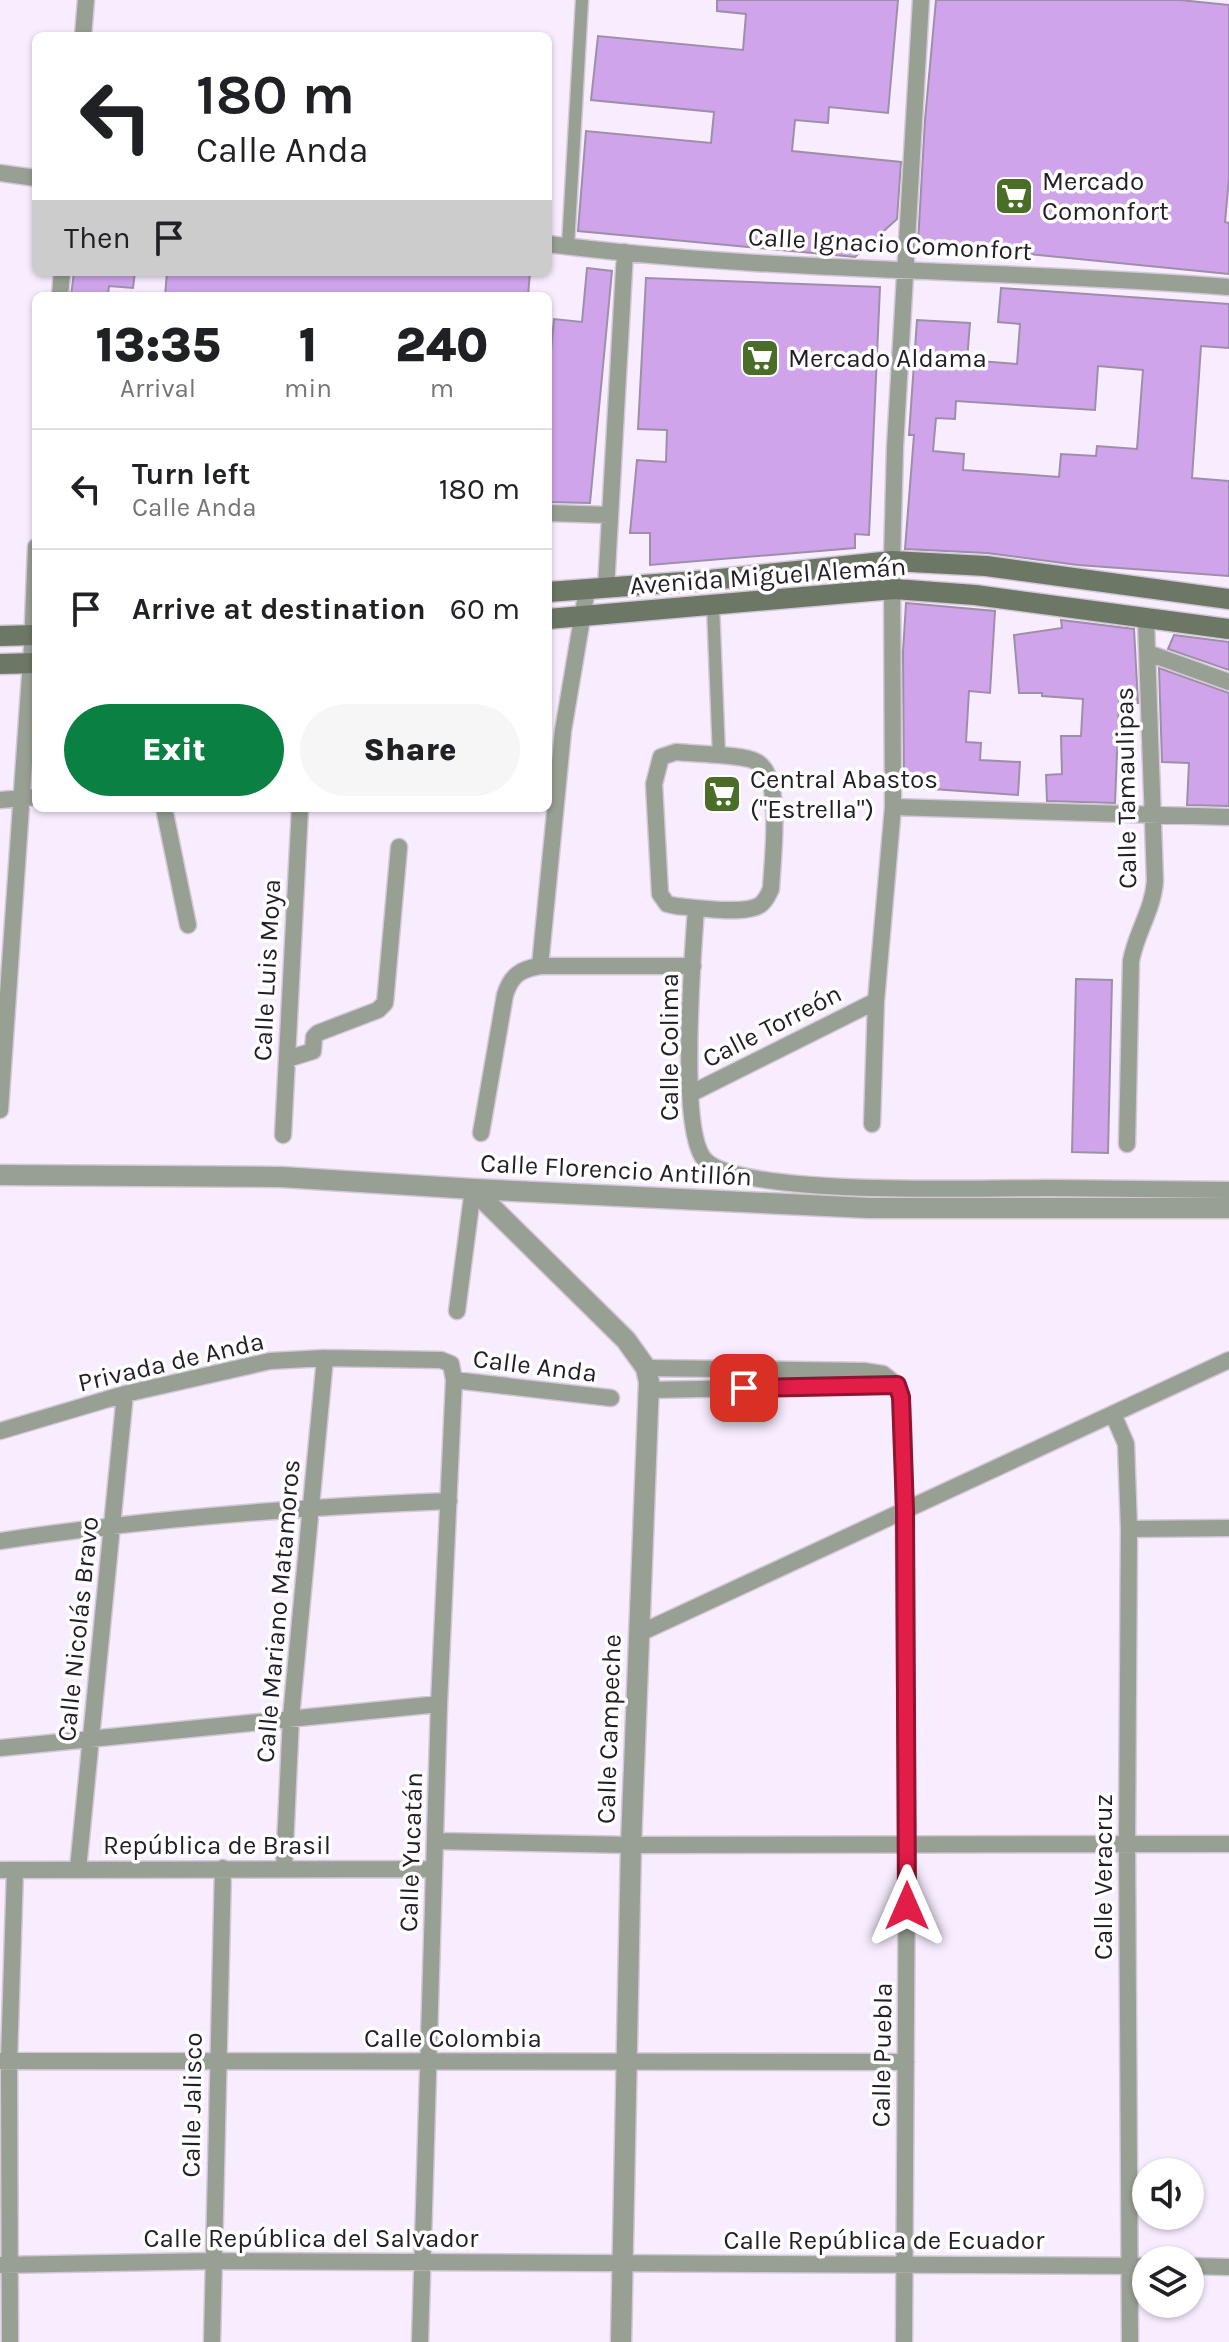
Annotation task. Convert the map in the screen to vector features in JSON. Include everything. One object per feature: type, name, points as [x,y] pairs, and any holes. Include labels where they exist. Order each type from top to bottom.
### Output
[{"type":"main road","name":"Avenida Miguel Alemán","points":[[552,592],[710,580],[892,561],[986,566],[1229,599]]},
{"type":"main road","name":"Avenida Miguel Alemán","points":[[552,619],[894,589],[975,595],[1229,629]]},
{"type":"main road","points":[[0,636],[32,635]]},
{"type":"main road","points":[[0,664],[32,664]]},
{"type":"street","points":[[83,32],[86,0]]},
{"type":"street","points":[[568,246],[582,0]]},
{"type":"street","points":[[872,1124],[876,1001],[893,807],[892,561],[904,270],[921,0]]},
{"type":"street","points":[[0,173],[32,177]]},
{"type":"street","name":"Calle Ignacio Comonfort","points":[[552,244],[904,270],[1142,280],[1229,287]]},
{"type":"street","points":[[552,790],[556,732],[583,615],[596,588],[610,515],[625,252]]},
{"type":"street","points":[[552,513],[610,515]]},
{"type":"street","points":[[713,605],[719,756]]},
{"type":"street","name":"Calle Tamaulipas","points":[[1127,1144],[1131,961],[1154,897],[1146,620]]},
{"type":"street","points":[[1148,653],[1229,682]]},
{"type":"street","points":[[0,1110],[7,910],[29,798],[32,698]]},
{"type":"street","points":[[676,752],[719,756],[757,761],[769,778],[774,798],[771,889],[765,901],[746,909],[667,904],[660,894],[654,784],[661,757],[676,752]]},
{"type":"street","points":[[0,800],[29,798]]},
{"type":"street","points":[[893,807],[1229,817]]},
{"type":"street","points":[[165,812],[188,925]]},
{"type":"street","name":"Calle Luis Moya","points":[[283,1135],[300,812]]},
{"type":"street","points":[[540,966],[551,812]]},
{"type":"street","points":[[287,1059],[310,1054],[318,1033],[378,1010],[385,1003],[399,847]]},
{"type":"street","name":"Calle Colima","points":[[696,908],[690,1094],[698,1148],[706,1161],[720,1170],[778,1182],[868,1188],[1229,1190]]},
{"type":"street","points":[[481,1133],[509,983],[514,975],[526,968],[540,966],[693,966]]},
{"type":"street","name":"Calle Torreón","points":[[690,1094],[876,1001]]},
{"type":"street","name":"Calle Florencio Antillón","points":[[0,1175],[281,1177],[869,1208],[1229,1208]]},
{"type":"street","points":[[457,1311],[473,1189]]},
{"type":"street","name":"Calle Campeche","points":[[473,1189],[626,1340],[646,1368],[649,1390],[631,1845],[621,2342]]},
{"type":"street","name":"Privada de Anda","points":[[0,1431],[125,1394],[270,1361],[325,1358],[441,1360],[453,1372]]},
{"type":"street","name":"Calle Mariano Matamoros","points":[[284,1868],[291,1717],[325,1358]]},
{"type":"street","points":[[638,1634],[1229,1360]]},
{"type":"street","points":[[646,1368],[864,1371],[883,1374],[897,1385]]},
{"type":"street","name":"Calle Anda","points":[[453,1372],[611,1398]]},
{"type":"street","name":"Calle Yucatán","points":[[420,2342],[439,1704],[453,1372]]},
{"type":"street","points":[[649,1390],[897,1385]]},
{"type":"street","name":"Calle Puebla","points":[[897,1385],[903,1425],[905,1510],[907,1843],[904,2342]]},
{"type":"street","name":"Calle Nicolás Bravo","points":[[78,1869],[125,1394]]},
{"type":"street","name":"Calle Veracruz","points":[[1113,1414],[1126,1444],[1129,1529],[1127,1843],[1137,2246]]},
{"type":"street","points":[[0,1541],[113,1524],[311,1506],[449,1501]]},
{"type":"street","points":[[1129,1529],[1229,1528]]},
{"type":"street","points":[[0,1748],[439,1704]]},
{"type":"street","points":[[435,1841],[631,1845],[1229,1844]]},
{"type":"street","name":"Calle Jalisco","points":[[212,2342],[223,1868]]},
{"type":"street","name":"República de Brasil","points":[[7,1870],[434,1869]]},
{"type":"street","points":[[7,1870],[5,2265],[10,2342]]},
{"type":"street","name":"Calle Colombia","points":[[5,2061],[906,2062]]},
{"type":"street","name":"Calle República del Salvador","points":[[5,2265],[213,2261],[622,2263]]},
{"type":"street","name":"Calle República de Ecuador","points":[[622,2263],[1132,2266]]},
{"type":"street","points":[[1204,2266],[1229,2267]]},
{"type":"street","name":"Calle Veracruz","points":[[1130,2342],[1133,2318]]},
{"type":"building","points":[[717,0],[898,0],[888,113],[829,107],[828,123],[795,120],[792,151],[901,162],[897,219],[855,257],[578,231],[586,131],[711,143],[714,112],[591,100],[598,36],[743,50],[746,14],[717,11]]},
{"type":"building","points":[[936,0],[1180,0],[1229,5],[1229,178],[1225,222],[1229,223],[1229,274],[918,243]]},
{"type":"building","points":[[587,268],[612,271],[590,503],[552,502],[554,319],[582,322]]},
{"type":"building","points":[[74,276],[134,276],[133,288],[109,286],[108,292],[72,292]]},
{"type":"building","points":[[167,276],[530,276],[528,292],[165,292]]},
{"type":"building","name":"Mercado Aldama","points":[[646,278],[880,287],[869,535],[855,534],[855,548],[650,565],[650,533],[630,533],[637,460],[666,462],[667,430],[638,429]]},
{"type":"building","points":[[1001,288],[1229,304],[1229,348],[1201,346],[1192,478],[1229,481],[1229,576],[1078,565],[987,553],[905,549],[914,435],[909,435],[917,320],[970,323],[967,360],[1017,364],[1020,324],[998,322]],"holes":[[[1098,366],[1143,370],[1137,449],[1097,446],[1096,456],[1061,454],[1059,477],[963,470],[964,454],[933,451],[936,418],[955,419],[956,401],[1095,410]]]},
{"type":"building","points":[[906,603],[995,611],[990,693],[969,691],[966,742],[981,743],[980,760],[1020,762],[1018,795],[904,787],[903,652]]},
{"type":"building","points":[[1061,620],[1134,629],[1138,703],[1119,702],[1115,803],[1047,801],[1046,775],[1062,774],[1061,736],[1081,736],[1083,699],[1019,693],[1014,635],[1062,628]]},
{"type":"building","points":[[1174,635],[1229,642],[1229,670],[1168,649]]},
{"type":"building","points":[[1159,668],[1229,693],[1229,806],[1187,805],[1189,763],[1162,762]]},
{"type":"building","points":[[1076,979],[1112,980],[1108,1153],[1072,1152]]},
{"type":"place","name":"Mercado Comonfort","points":[[1014,196]]},
{"type":"place","name":"Mercado Aldama","points":[[760,358]]},
{"type":"place","name":"Central Abastos (\"Estrella\")","points":[[722,794]]},
{"type":"route","points":[[744,1388],[897,1385],[901,1397],[905,1510],[907,1906]]}]
